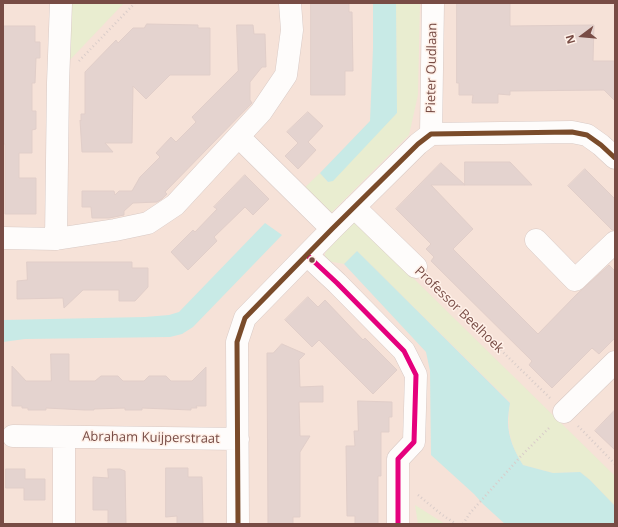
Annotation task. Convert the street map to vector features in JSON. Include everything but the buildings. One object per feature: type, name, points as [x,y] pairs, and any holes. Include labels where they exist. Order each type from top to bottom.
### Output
[{"type":"street","points":[[56,239],[58,83],[61,3]]},
{"type":"street","points":[[3,238],[56,239],[115,230],[148,223],[175,205],[261,112],[286,75],[292,30],[290,3]]},
{"type":"street","name":"Pieter Oudlaan","points":[[431,134],[433,3]]},
{"type":"street","points":[[238,524],[237,342],[245,318],[418,144],[431,134],[572,132],[587,135],[615,158]]},
{"type":"street","points":[[239,137],[332,229]]},
{"type":"street","name":"Professor Beelhoek","points":[[354,207],[416,267]]},
{"type":"street","points":[[536,240],[575,280],[615,242]]},
{"type":"street","points":[[307,255],[337,283],[404,351],[416,375],[414,442],[398,459],[398,524]]},
{"type":"street","points":[[564,412],[615,362]]},
{"type":"street","name":"Abraham Kuijperstraat","points":[[13,436],[238,439]]},
{"type":"street","name":"Abraham Kuijperstraat","points":[[64,437],[64,524]]},
{"type":"path","points":[[58,83],[135,3]]},
{"type":"path","name":"Professor Beelhoek","points":[[416,267],[615,464]]},
{"type":"path","points":[[463,524],[470,513],[522,454],[564,412]]},
{"type":"path","points":[[441,514],[456,524]]},
{"type":"shaded area","points":[[3,3],[615,3],[615,524],[3,524]]},
{"type":"green space","points":[[68,3],[124,3],[65,65]]},
{"type":"green space","points":[[396,3],[420,3],[418,95],[409,135],[327,217],[301,191],[320,173],[328,182],[397,113]]},
{"type":"green space","points":[[353,219],[615,476],[615,506],[590,480],[580,472],[553,473],[523,465],[518,457],[510,435],[510,402],[357,251],[344,264],[327,261],[325,253]]},
{"type":"green space","points":[[415,505],[445,524],[418,524]]},
{"type":"water","points":[[373,3],[396,3],[397,113],[333,181],[328,182],[320,173],[370,121]]},
{"type":"water","points":[[265,223],[282,235],[193,327],[182,334],[170,337],[25,339],[3,342],[3,320],[145,317],[169,315],[179,312]]},
{"type":"water","points":[[357,251],[510,403],[508,420],[509,433],[517,455],[523,465],[553,473],[580,472],[590,480],[615,506],[615,524],[505,524],[431,455],[430,371],[426,352],[344,264]]},
{"type":"transit line","points":[[238,524],[237,342],[245,318],[418,144],[431,134],[572,132],[587,135],[615,158]]},
{"type":"transit line","points":[[307,255],[337,283],[404,351],[416,375],[414,442],[398,459],[398,524]]}]
